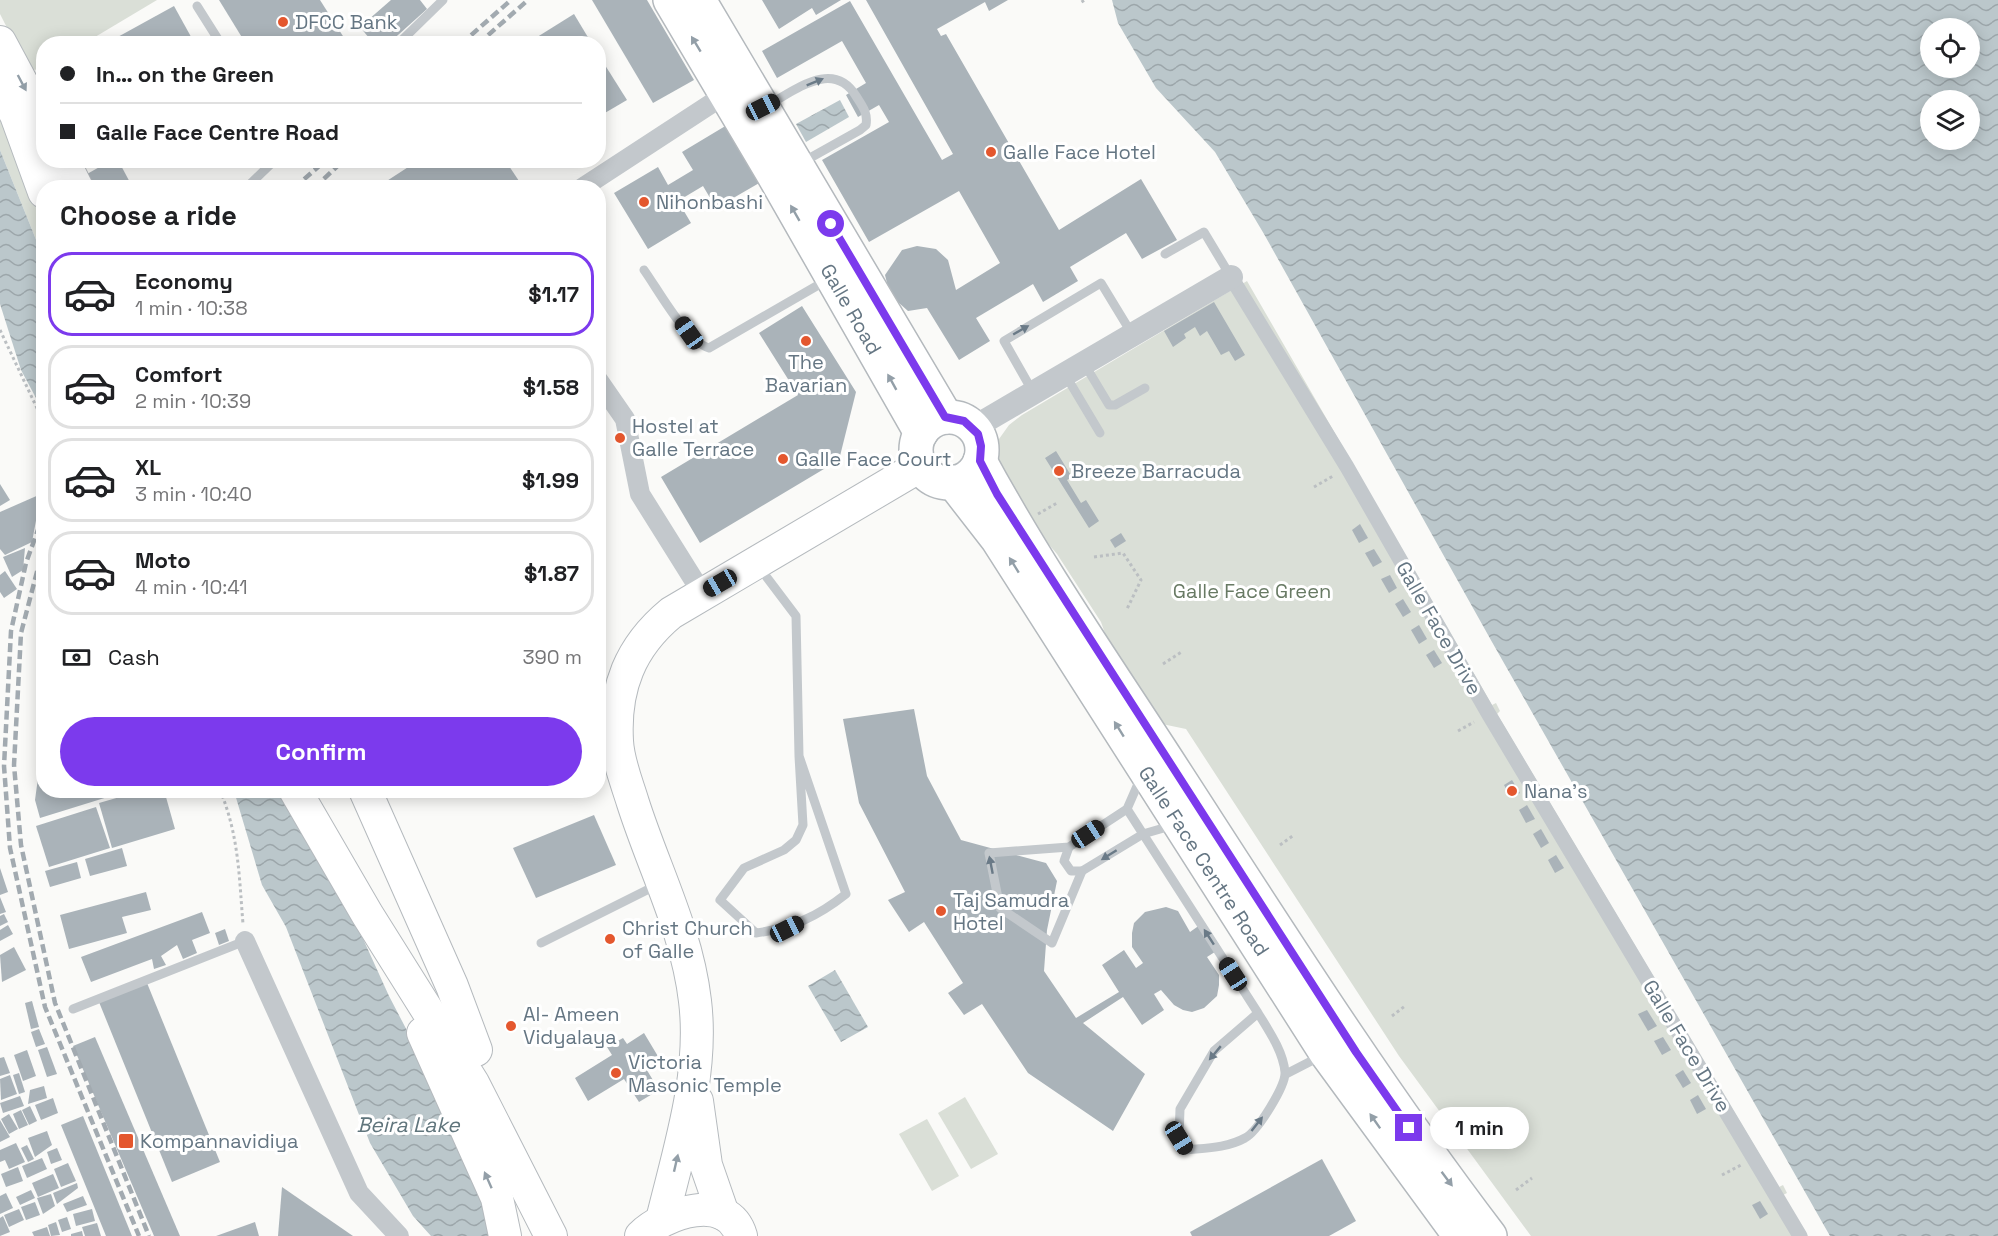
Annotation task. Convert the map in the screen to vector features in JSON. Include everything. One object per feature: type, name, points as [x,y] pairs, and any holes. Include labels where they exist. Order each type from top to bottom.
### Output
[{"type":"highway","name":"Galle Road","points":[[670,0],[832,278],[946,426]]},
{"type":"highway","name":"Galle Road","points":[[699,0],[797,165],[946,426]]},
{"type":"highway","points":[[946,426],[981,446],[980,461],[971,474],[953,483],[935,480],[920,466],[916,448],[946,426]]},
{"type":"highway","name":"Galle Face Centre Road","points":[[980,461],[997,494],[1356,1052],[1460,1236]]},
{"type":"highway","name":"Galle Face Centre Road","points":[[953,483],[998,540],[1326,1053],[1412,1153],[1490,1236]]},
{"type":"main road","points":[[0,42],[30,119],[36,150]]},
{"type":"main road","points":[[0,86],[30,119]]},
{"type":"main road","points":[[740,1229],[706,1165],[694,1080],[697,1028],[692,978],[677,922],[624,776],[608,696],[649,632],[702,593],[920,466]]},
{"type":"main road","points":[[300,798],[367,914],[473,1083],[557,1235]]},
{"type":"main road","points":[[369,798],[452,986],[476,1050],[558,1214],[557,1235]]},
{"type":"main road","points":[[384,941],[448,1007],[476,1050]]},
{"type":"main road","points":[[384,941],[497,1198],[505,1236]]},
{"type":"main road","points":[[652,1228],[694,1080]]},
{"type":"main road","points":[[652,1228],[693,1211],[740,1229]]},
{"type":"street","points":[[594,180],[726,94]]},
{"type":"street","points":[[946,426],[1033,392],[1231,277]]},
{"type":"street","name":"Galle Face Drive","points":[[1231,277],[1347,467],[1488,713],[1800,1236]]},
{"type":"street","points":[[606,392],[625,419],[640,494],[702,593]]},
{"type":"street","points":[[245,940],[359,1193],[399,1236]]},
{"type":"lane","points":[[406,36],[443,0]]},
{"type":"lane","points":[[197,6],[216,36]]},
{"type":"lane","points":[[763,107],[817,80],[830,77],[849,84],[868,115],[866,125],[860,130],[797,165]]},
{"type":"lane","points":[[254,180],[267,168]]},
{"type":"lane","points":[[1165,254],[1204,232],[1231,277]]},
{"type":"lane","points":[[644,270],[699,345],[710,348],[832,278]]},
{"type":"lane","points":[[1033,392],[1004,341],[1101,283],[1132,335]]},
{"type":"lane","points":[[1074,368],[1110,405],[1115,405],[1145,388]]},
{"type":"lane","points":[[1074,368],[1100,433]]},
{"type":"lane","points":[[756,562],[795,616],[799,756],[803,825],[796,840],[784,850],[744,868],[720,900],[756,933],[787,929],[828,908],[846,894],[799,756]]},
{"type":"lane","points":[[1144,769],[1127,809],[1069,847],[989,853],[1000,908],[1052,943],[1082,872],[1143,834],[1166,826],[1181,824]]},
{"type":"lane","points":[[359,798],[411,915],[422,946]]},
{"type":"lane","points":[[1127,809],[1258,1013],[1278,1047],[1286,1074],[1274,1103],[1246,1138],[1215,1148],[1186,1149],[1179,1138],[1180,1109],[1214,1052],[1258,1013]]},
{"type":"lane","points":[[1069,847],[1065,861],[1071,871],[1082,872]]},
{"type":"lane","points":[[541,943],[662,882]]},
{"type":"lane","points":[[73,1009],[245,940]]},
{"type":"lane","points":[[1286,1074],[1326,1053]]},
{"type":"path","points":[[1082,0],[1085,5]]},
{"type":"path","points":[[0,330],[36,406]]},
{"type":"path","points":[[1314,487],[1347,467]]},
{"type":"path","points":[[1094,557],[1123,553],[1141,580],[1127,609]]},
{"type":"path","points":[[1163,664],[1183,651]]},
{"type":"path","points":[[1458,731],[1477,720]]},
{"type":"path","points":[[223,798],[230,815],[239,854],[245,940]]},
{"type":"path","points":[[1280,844],[1294,835]]},
{"type":"path","points":[[1392,1016],[1405,1006]]},
{"type":"path","points":[[1516,1190],[1532,1178]]},
{"type":"green space","points":[[0,0],[157,0],[97,36],[36,36],[36,70],[32,70],[26,65],[0,14]]},
{"type":"green space","points":[[0,116],[27,175],[36,201],[36,240],[0,150]]},
{"type":"green space","name":"Galle Face Green","points":[[1247,281],[1492,705],[1496,703],[1500,711],[1497,714],[1779,1187],[1783,1185],[1787,1193],[1783,1195],[1808,1236],[1531,1236],[1399,1056],[1186,729],[1162,724],[1114,659],[1101,622],[1057,554],[1038,532],[998,467],[999,439],[1009,425],[1022,415]]},
{"type":"green space","points":[[965,1097],[998,1154],[971,1169],[938,1113]]},
{"type":"green space","points":[[927,1119],[959,1176],[932,1191],[899,1134]]},
{"type":"water","points":[[1112,0],[1998,0],[1998,1236],[1830,1236],[1492,642],[1264,234],[1215,152],[1156,88],[1118,23]]},
{"type":"water","points":[[840,100],[849,117],[806,142],[796,124]]},
{"type":"water","points":[[0,150],[36,240],[36,398],[21,370],[0,304]]},
{"type":"water","name":"Beira Lake","points":[[236,798],[299,798],[389,996],[514,1236],[431,1236],[413,1216],[370,1143],[286,927],[262,885]]},
{"type":"water","points":[[835,970],[868,1027],[841,1042],[808,986]]},
{"type":"building","name":"DFCC Bank","points":[[219,0],[320,0],[343,36],[241,36]]},
{"type":"building","points":[[391,0],[420,0],[427,9],[397,36],[367,36],[360,27]]},
{"type":"building","points":[[592,0],[647,0],[694,80],[653,103]]},
{"type":"building","points":[[762,0],[841,0],[816,15],[812,8],[779,29]]},
{"type":"building","points":[[866,0],[1008,0],[989,11],[985,2],[937,29],[941,36],[946,34],[1059,230],[1141,179],[1177,240],[1142,259],[1126,233],[1070,267],[1078,281],[1043,302],[1033,284],[976,318],[990,341],[959,360],[927,308],[908,311],[890,295],[885,275],[902,250],[917,246],[936,249],[948,260],[956,290],[1000,263],[959,191],[869,242],[822,160],[889,122],[879,105],[858,117],[846,95],[866,83],[842,41],[777,78],[762,51],[850,1],[942,160],[953,154]]},
{"type":"building","points":[[174,6],[191,36],[120,36]]},
{"type":"building","points":[[574,14],[587,36],[539,36]]},
{"type":"building","points":[[606,67],[627,100],[606,112]]},
{"type":"building","points":[[732,122],[766,179],[716,208],[703,186],[678,201],[691,223],[648,249],[614,193],[658,167],[668,185],[693,170],[682,152]]},
{"type":"building","points":[[98,168],[122,168],[129,180],[90,180],[87,174]]},
{"type":"building","points":[[407,168],[510,168],[518,180],[388,180]]},
{"type":"building","points":[[1214,302],[1245,355],[1235,361],[1229,351],[1221,355],[1207,331],[1200,336],[1195,327],[1184,334],[1186,338],[1173,347],[1164,331]]},
{"type":"building","points":[[802,306],[856,392],[839,460],[700,543],[661,477],[798,395],[759,333]]},
{"type":"building","points":[[1056,451],[1072,477],[1067,480],[1081,503],[1086,500],[1099,521],[1089,528],[1045,458]]},
{"type":"building","points":[[0,484],[10,500],[0,506]]},
{"type":"building","points":[[36,496],[36,521],[32,542],[5,555],[0,549],[0,512]]},
{"type":"building","points":[[1360,524],[1368,538],[1359,543],[1352,530]]},
{"type":"building","points":[[1121,533],[1126,541],[1115,548],[1110,540]]},
{"type":"building","points":[[25,548],[23,570],[12,577],[3,557]]},
{"type":"building","points":[[1374,549],[1382,562],[1373,567],[1365,553]]},
{"type":"building","points":[[5,571],[17,589],[4,598],[0,592],[0,575]]},
{"type":"building","points":[[1390,575],[1397,588],[1389,593],[1381,579]]},
{"type":"building","points":[[1403,599],[1411,612],[1403,617],[1395,604]]},
{"type":"building","points":[[1419,625],[1427,639],[1419,644],[1411,630]]},
{"type":"building","points":[[1434,650],[1442,663],[1434,668],[1426,655]]},
{"type":"building","name":"Taj Samudra Hotel","points":[[914,709],[927,776],[961,840],[1046,863],[1057,881],[1047,930],[1044,971],[1076,1018],[1119,992],[1102,965],[1124,950],[1136,968],[1143,963],[1132,947],[1132,933],[1134,923],[1145,912],[1166,907],[1178,911],[1190,932],[1204,922],[1221,948],[1207,957],[1219,975],[1219,985],[1217,996],[1204,1008],[1192,1012],[1183,1010],[1174,1005],[1161,990],[1154,994],[1164,1010],[1142,1025],[1123,997],[1083,1023],[1145,1074],[1113,1131],[1028,1073],[982,1004],[964,1015],[948,993],[963,983],[924,922],[909,932],[888,900],[905,892],[859,803],[843,719]]},
{"type":"building","points":[[1512,780],[1520,793],[1511,798],[1504,785]]},
{"type":"building","points":[[36,793],[36,798],[104,798],[40,818],[35,800]]},
{"type":"building","points":[[116,798],[166,798],[175,829],[112,848],[99,803]]},
{"type":"building","points":[[1527,805],[1535,819],[1526,823],[1519,810]]},
{"type":"building","points":[[96,807],[110,848],[49,867],[36,826]]},
{"type":"building","points":[[594,815],[616,865],[536,898],[513,848]]},
{"type":"building","points":[[1541,829],[1549,843],[1541,848],[1533,834]]},
{"type":"building","points":[[122,848],[127,866],[90,876],[85,859]]},
{"type":"building","points":[[1556,855],[1564,868],[1555,873],[1548,860]]},
{"type":"building","points":[[77,862],[81,878],[50,887],[45,871]]},
{"type":"building","points":[[0,868],[8,892],[0,895]]},
{"type":"building","points":[[146,892],[151,910],[122,917],[127,933],[69,949],[60,915]]},
{"type":"building","points":[[0,897],[6,912],[0,914]]},
{"type":"building","points":[[202,912],[210,933],[192,940],[197,953],[183,959],[177,945],[161,956],[166,965],[154,969],[152,959],[91,982],[81,957]]},
{"type":"building","points":[[4,914],[8,922],[0,926],[0,916]]},
{"type":"building","points":[[8,925],[13,934],[0,941],[0,930]]},
{"type":"building","points":[[225,929],[229,941],[219,945],[215,933]]},
{"type":"building","points":[[14,947],[26,970],[2,982],[0,955]]},
{"type":"building","points":[[147,983],[220,1162],[172,1182],[99,1002]]},
{"type":"building","points":[[32,1001],[39,1027],[31,1029],[25,1003]]},
{"type":"building","points":[[1647,1010],[1657,1026],[1648,1031],[1638,1014]]},
{"type":"building","points":[[39,1029],[45,1044],[36,1047],[31,1032]]},
{"type":"building","name":"Victoria Masonic Temple","points":[[644,1033],[659,1058],[645,1067],[659,1090],[639,1102],[624,1079],[588,1101],[575,1078],[612,1055],[607,1047],[623,1038],[627,1044]]},
{"type":"building","name":"Kompannavidiya","points":[[95,1037],[180,1236],[154,1236],[73,1046]]},
{"type":"building","points":[[1663,1037],[1671,1050],[1662,1055],[1654,1041]]},
{"type":"building","points":[[47,1047],[57,1074],[47,1077],[38,1050]]},
{"type":"building","points":[[27,1050],[36,1076],[23,1081],[14,1055]]},
{"type":"building","points":[[4,1057],[10,1073],[0,1076],[0,1058]]},
{"type":"building","points":[[1683,1070],[1691,1083],[1683,1088],[1675,1075]]},
{"type":"building","points":[[19,1073],[25,1092],[19,1094],[13,1075]]},
{"type":"building","points":[[10,1075],[17,1094],[1,1100],[0,1079]]},
{"type":"building","points":[[44,1086],[47,1098],[28,1104],[30,1090]]},
{"type":"building","points":[[1698,1095],[1706,1109],[1697,1114],[1690,1100]]},
{"type":"building","points":[[20,1096],[24,1106],[3,1113],[0,1103]]},
{"type":"building","points":[[53,1098],[58,1113],[41,1120],[35,1105]]},
{"type":"building","points":[[30,1106],[37,1121],[29,1125],[22,1110]]},
{"type":"building","points":[[21,1110],[28,1125],[19,1129],[13,1114]]},
{"type":"building","points":[[9,1114],[18,1129],[9,1134],[1,1119]]},
{"type":"building","name":"Kompannavidiya","points":[[83,1116],[132,1236],[106,1236],[61,1125]]},
{"type":"building","points":[[0,1120],[10,1137],[0,1142]]},
{"type":"building","points":[[47,1131],[52,1145],[35,1157],[28,1138]]},
{"type":"building","points":[[16,1143],[25,1162],[9,1169],[5,1160],[0,1162],[0,1150]]},
{"type":"building","points":[[27,1145],[34,1159],[28,1162],[21,1148]]},
{"type":"building","points":[[57,1148],[62,1160],[51,1164],[47,1152]]},
{"type":"building","points":[[42,1158],[47,1169],[27,1178],[22,1166]]},
{"type":"building","points":[[1322,1159],[1356,1221],[1329,1236],[1192,1236],[1190,1232]]},
{"type":"building","points":[[68,1163],[76,1181],[61,1187],[54,1169]]},
{"type":"building","points":[[18,1167],[23,1181],[6,1187],[1,1174]]},
{"type":"building","points":[[53,1174],[59,1188],[38,1197],[32,1183]]},
{"type":"building","points":[[77,1183],[78,1188],[57,1204],[53,1193]]},
{"type":"building","points":[[282,1187],[353,1236],[278,1236]]},
{"type":"building","points":[[31,1190],[35,1198],[20,1205],[16,1197]]},
{"type":"building","points":[[6,1193],[13,1208],[0,1214],[0,1196]]},
{"type":"building","points":[[51,1194],[55,1206],[43,1214],[37,1198]]},
{"type":"building","points":[[83,1196],[87,1205],[67,1212],[63,1204]]},
{"type":"building","points":[[1760,1201],[1768,1214],[1760,1219],[1752,1205]]},
{"type":"building","points":[[35,1202],[40,1215],[26,1220],[21,1207]]},
{"type":"building","points":[[19,1209],[24,1220],[9,1227],[4,1215]]},
{"type":"building","points":[[92,1209],[95,1221],[76,1226],[73,1214]]},
{"type":"building","points":[[3,1216],[10,1232],[0,1236],[0,1218]]},
{"type":"building","points":[[67,1217],[71,1229],[62,1232],[58,1220]]},
{"type":"building","points":[[56,1222],[60,1235],[51,1236],[48,1225]]},
{"type":"building","points":[[255,1222],[259,1236],[216,1236]]},
{"type":"building","points":[[97,1223],[101,1236],[85,1236],[82,1227]]},
{"type":"building","points":[[47,1227],[50,1236],[34,1236],[32,1232]]},
{"type":"building","points":[[82,1231],[83,1236],[71,1236],[71,1234]]},
{"type":"railway","points":[[470,36],[511,0]]},
{"type":"railway","points":[[487,36],[528,0]]},
{"type":"railway","points":[[303,180],[317,168]]},
{"type":"railway","points":[[323,180],[335,168]]},
{"type":"railway","points":[[36,535],[26,563],[11,631],[4,766],[10,848],[45,1007],[139,1236]]},
{"type":"railway","points":[[36,576],[21,633],[14,765],[21,845],[55,1003],[149,1236]]},
{"type":"place","name":"DFCC Bank","points":[[283,22]]},
{"type":"place","name":"Galle Face Hotel","points":[[991,152]]},
{"type":"place","name":"Nihonbashi","points":[[644,202]]},
{"type":"place","name":"The Bavarian","points":[[806,341]]},
{"type":"place","name":"Hostel at Galle Terrace","points":[[620,438]]},
{"type":"place","name":"Galle Face Court","points":[[783,459]]},
{"type":"place","name":"Breeze Barracuda","points":[[1059,471]]},
{"type":"place","name":"Nana's","points":[[1512,791]]},
{"type":"place","name":"Taj Samudra Hotel","points":[[941,911]]},
{"type":"place","name":"Christ Church of Galle","points":[[610,939]]},
{"type":"place","name":"Al- Ameen Vidyalaya","points":[[511,1026]]},
{"type":"place","name":"Victoria Masonic Temple","points":[[616,1073]]},
{"type":"place","name":"Kompannavidiya","points":[[126,1141]]},
{"type":"route","points":[[831,224],[945,417],[964,421],[978,434],[981,446],[980,461],[997,494],[1356,1052],[1409,1128]]}]
